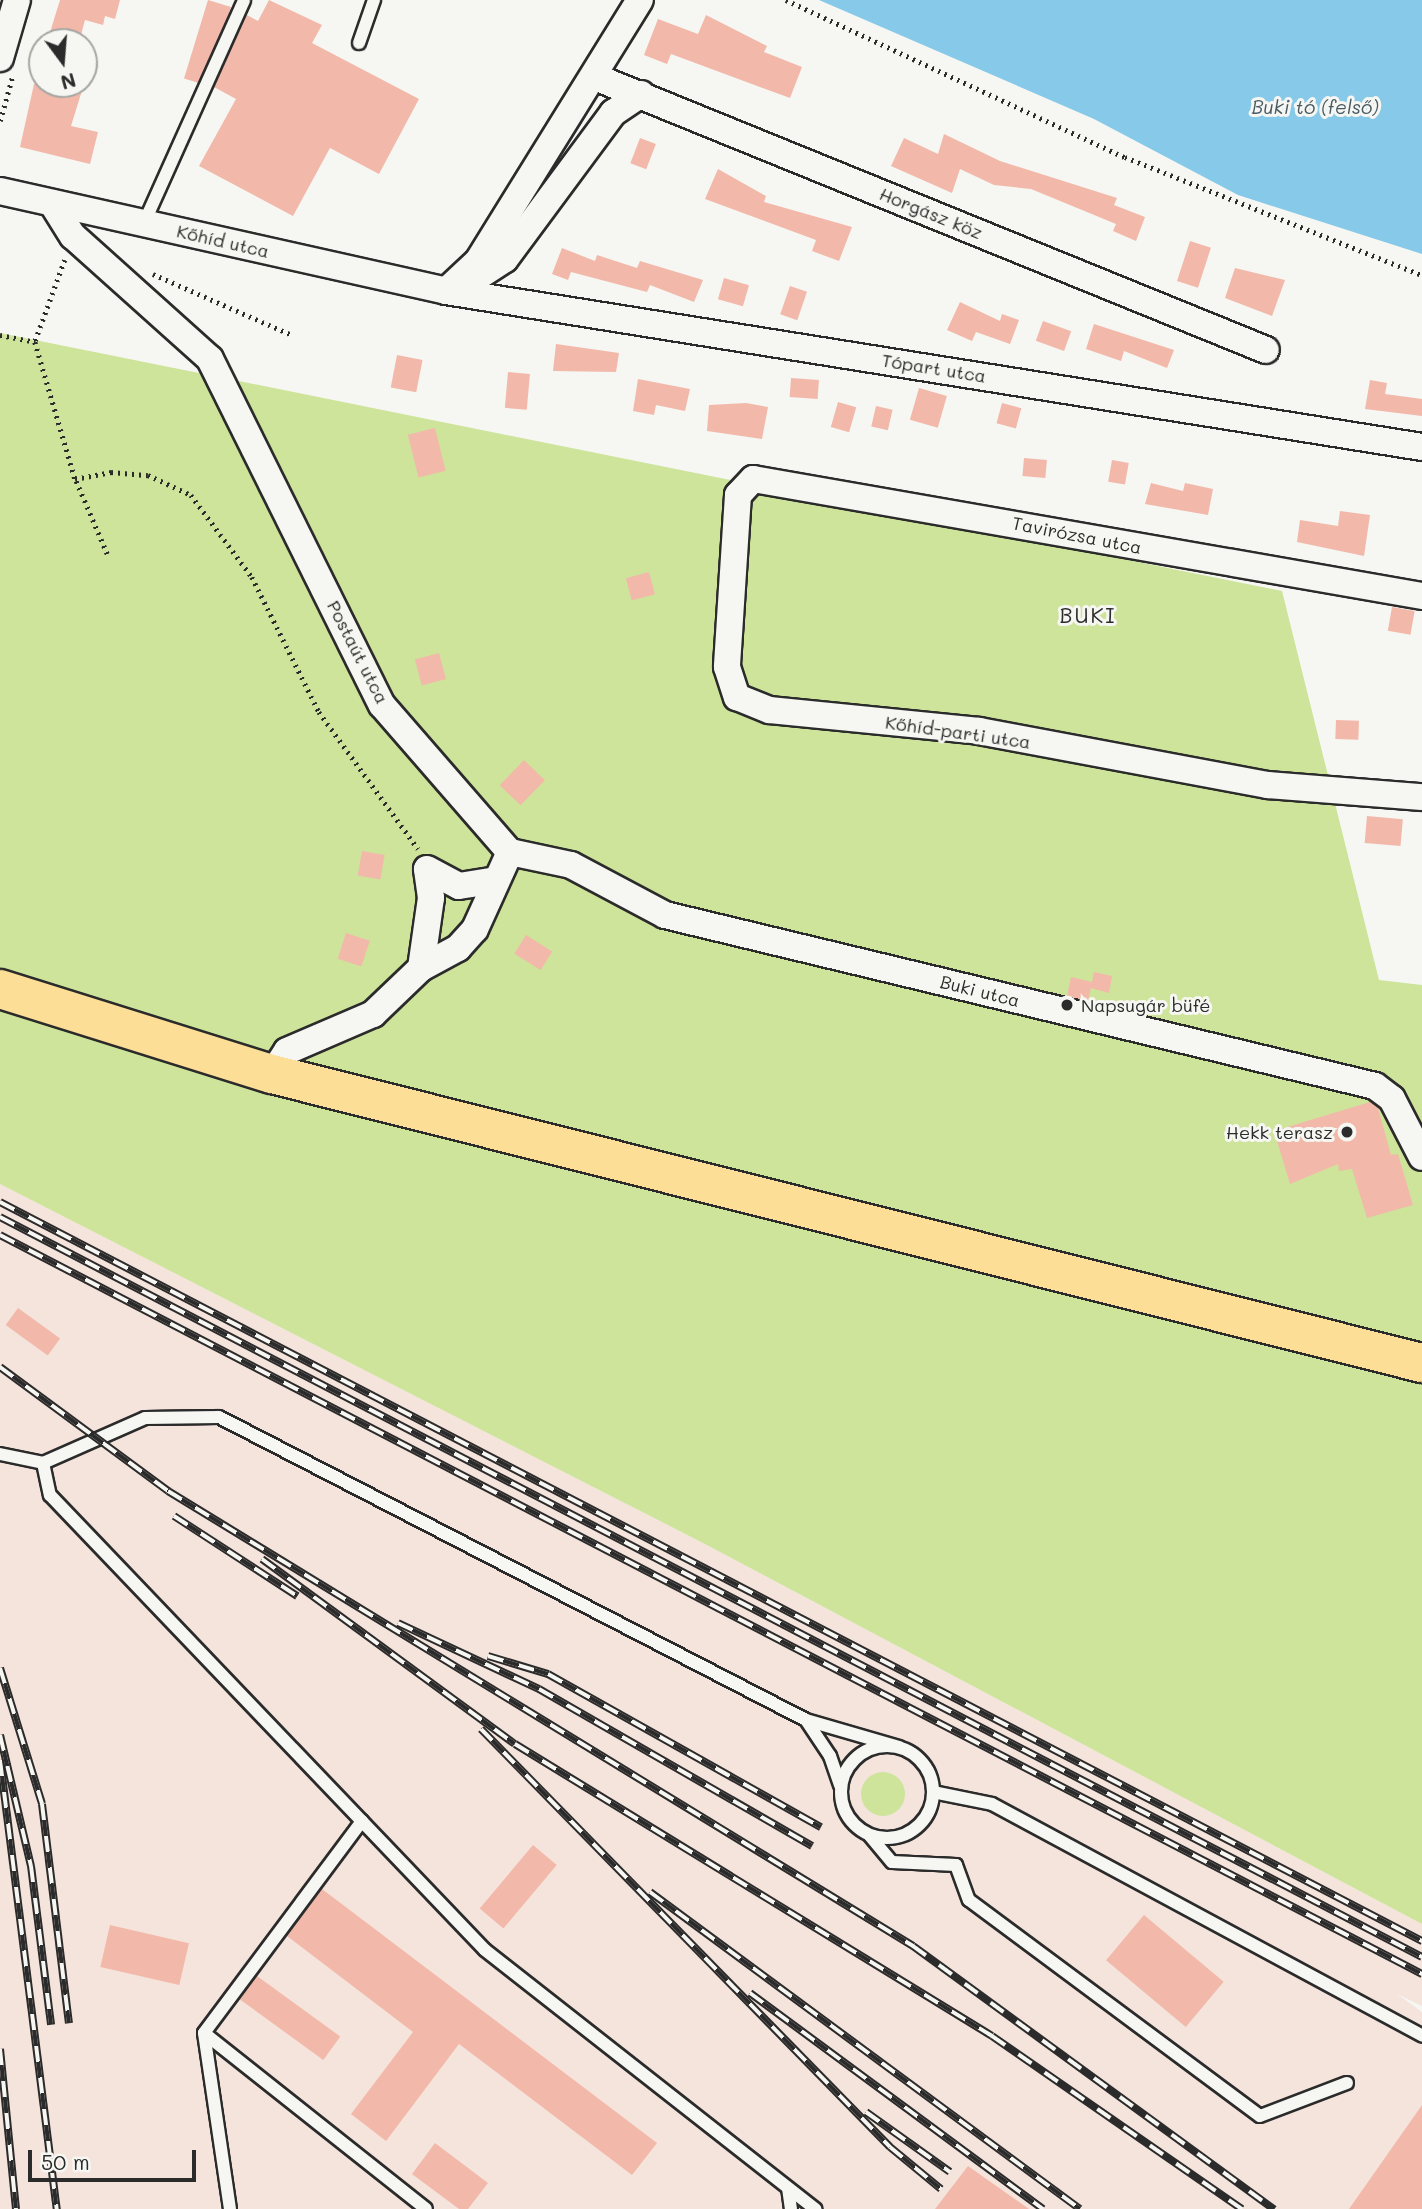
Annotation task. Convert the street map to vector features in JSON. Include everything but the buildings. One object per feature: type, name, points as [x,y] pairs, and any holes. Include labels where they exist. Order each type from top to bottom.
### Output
[{"type":"main road","points":[[0,989],[272,1074],[1422,1363]]},
{"type":"street","points":[[0,58],[17,0]]},
{"type":"street","points":[[446,291],[478,261],[595,77],[640,0]]},
{"type":"street","name":"Horgász köz","points":[[595,77],[1266,350]]},
{"type":"street","points":[[446,291],[505,259],[613,113],[641,94]]},
{"type":"street","name":"Kőhíd utca","points":[[0,191],[446,291]]},
{"type":"street","name":"Postaút utca","points":[[52,203],[73,236],[210,359],[382,705],[510,852]]},
{"type":"street","name":"Tópart utca","points":[[446,291],[1422,447]]},
{"type":"street","name":"Tavirózsa utca","points":[[738,495],[753,479],[1422,596]]},
{"type":"street","name":"Kőhíd-parti utca","points":[[738,495],[727,667],[737,697],[770,710],[979,731],[1268,785],[1422,797]]},
{"type":"street","points":[[272,1074],[287,1051],[373,1014],[421,968],[458,948],[475,929],[492,881],[510,852]]},
{"type":"street","name":"Buki utca","points":[[510,852],[571,865],[664,915],[1375,1086],[1392,1099],[1422,1157]]},
{"type":"street","points":[[427,869],[459,886],[492,881]]},
{"type":"street","points":[[421,968],[431,910],[427,869]]},
{"type":"lane","points":[[144,223],[244,0]]},
{"type":"lane","points":[[359,43],[374,0]]},
{"type":"lane","points":[[0,1454],[43,1463],[145,1418],[219,1417],[806,1720],[899,1747],[924,1764],[933,1792],[914,1830],[886,1839],[870,1836]]},
{"type":"lane","points":[[43,1463],[50,1495],[516,1979],[815,2209]]},
{"type":"lane","points":[[806,1720],[830,1756],[840,1785],[846,1816],[870,1836],[892,1862],[956,1865],[969,1900],[1260,2116],[1347,2083]]},
{"type":"lane","points":[[840,1785],[855,1758],[868,1749],[899,1747]]},
{"type":"lane","points":[[933,1792],[992,1804],[1422,2036]]},
{"type":"lane","points":[[230,2209],[204,2033],[362,1821]]},
{"type":"lane","points":[[204,2033],[426,2209]]},
{"type":"lane","points":[[788,2188],[791,2209]]},
{"type":"path","points":[[786,0],[1125,157],[1422,275]]},
{"type":"path","points":[[73,236],[35,342],[75,479],[107,554]]},
{"type":"path","points":[[148,273],[227,301],[292,335]]},
{"type":"path","points":[[0,335],[35,342]]},
{"type":"path","points":[[75,479],[111,472],[148,475],[191,495],[252,577],[319,712],[412,837],[427,869]]},
{"type":"shaded area","points":[[0,1184],[703,1543],[1422,1924],[1422,2006],[1397,1994],[1422,2012],[1422,2209],[0,2209]]},
{"type":"green space","points":[[0,333],[1282,591],[1379,980],[1422,985],[1422,1924],[703,1543],[0,1184]]},
{"type":"green space","points":[[883,1772],[892,1773],[899,1778],[904,1785],[904,1803],[899,1810],[892,1815],[883,1816],[874,1815],[867,1810],[862,1803],[861,1794],[862,1785],[867,1778],[874,1773]]},
{"type":"water","name":"Buki tó (felső)","points":[[819,0],[1422,0],[1422,254],[1238,195],[1094,119]]},
{"type":"railway","points":[[0,1202],[1422,1941]]},
{"type":"railway","points":[[0,1217],[1422,1957]]},
{"type":"railway","points":[[0,1235],[1422,1974]]},
{"type":"railway","points":[[0,1367],[168,1491],[913,1946],[1274,2209]]},
{"type":"railway","points":[[174,1516],[297,1596]]},
{"type":"railway","points":[[262,1559],[515,1744],[992,2036],[1242,2209]]},
{"type":"railway","points":[[398,1623],[539,1689],[812,1846]]},
{"type":"railway","points":[[488,1656],[548,1674],[821,1827]]},
{"type":"railway","points":[[0,1668],[42,1804],[69,2023]]},
{"type":"railway","points":[[481,1729],[890,2147],[941,2189]]},
{"type":"railway","points":[[0,1735],[31,1866],[51,2025]]},
{"type":"railway","points":[[0,1760],[57,2209]]},
{"type":"railway","points":[[650,1892],[1080,2209]]},
{"type":"railway","points":[[750,1993],[1043,2209]]},
{"type":"railway","points":[[0,2049],[16,2209]]},
{"type":"railway","points":[[866,2112],[950,2172]]},
{"type":"place","name":"Napsugár büfé","points":[[1067,1005]]},
{"type":"place","name":"Hekk terasz","points":[[1347,1132]]},
{"type":"district","name":"BUKI","points":[[1088,615]]}]
